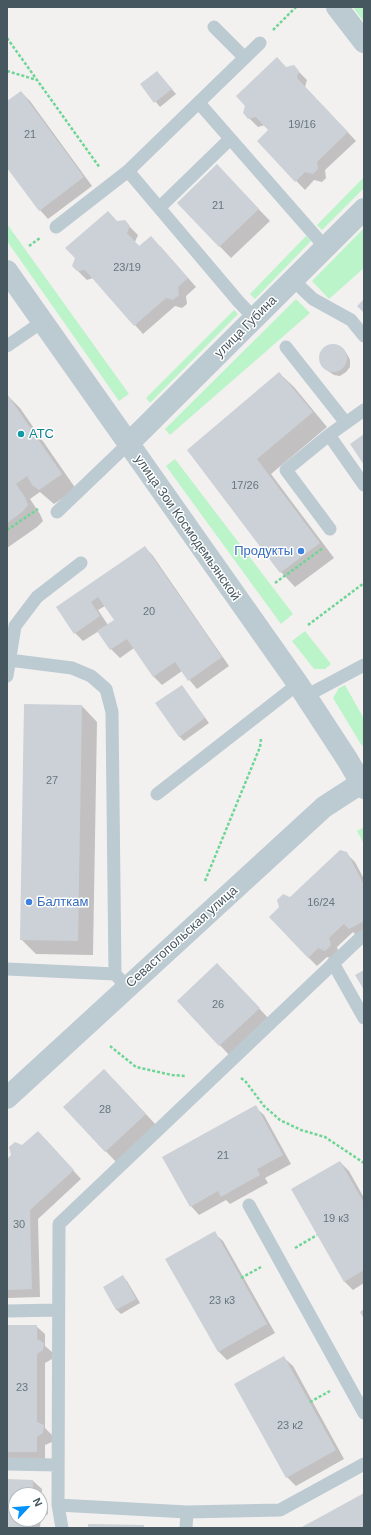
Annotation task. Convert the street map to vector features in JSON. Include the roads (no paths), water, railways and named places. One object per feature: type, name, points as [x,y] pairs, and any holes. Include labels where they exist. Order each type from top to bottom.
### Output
[{"type":"street","points":[[337,7],[364,42]]},
{"type":"street","name":"улица Губина","points":[[128,444],[364,209]]},
{"type":"street","name":"улица Зои Космодемьянской","points":[[7,271],[302,690],[363,785]]},
{"type":"street","name":"Севастопольская улица","points":[[7,1098],[121,980],[324,807],[363,785]]},
{"type":"lane","points":[[214,27],[244,58]]},
{"type":"lane","points":[[56,227],[128,171],[260,43]]},
{"type":"lane","points":[[199,103],[325,247]]},
{"type":"lane","points":[[159,208],[230,139]]},
{"type":"lane","points":[[128,171],[238,301],[255,318]]},
{"type":"lane","points":[[293,280],[313,299],[351,320],[364,336]]},
{"type":"lane","points":[[7,346],[42,322]]},
{"type":"lane","points":[[286,347],[346,423]]},
{"type":"lane","points":[[330,529],[286,470],[329,435],[364,410]]},
{"type":"lane","points":[[329,435],[364,485]]},
{"type":"lane","points":[[57,512],[128,444]]},
{"type":"lane","points":[[7,676],[15,626],[37,597],[81,563]]},
{"type":"lane","points":[[7,969],[121,980],[112,712],[106,689],[91,676],[72,668],[9,660]]},
{"type":"lane","points":[[157,794],[302,690],[364,665]]},
{"type":"lane","points":[[62,1528],[58,1505],[59,1224],[333,963],[364,936]]},
{"type":"lane","points":[[333,963],[364,1018]]},
{"type":"lane","points":[[249,1205],[364,1413]]},
{"type":"lane","points":[[7,1311],[58,1310]]},
{"type":"lane","points":[[7,1464],[58,1465]]},
{"type":"lane","points":[[58,1505],[186,1512],[280,1510],[364,1464]]},
{"type":"lane","points":[[186,1512],[186,1528]]},
{"type":"place","name":"АТС","points":[[21,434]]},
{"type":"place","name":"Продукты","points":[[301,551]]},
{"type":"place","name":"Балткам","points":[[29,902]]}]
